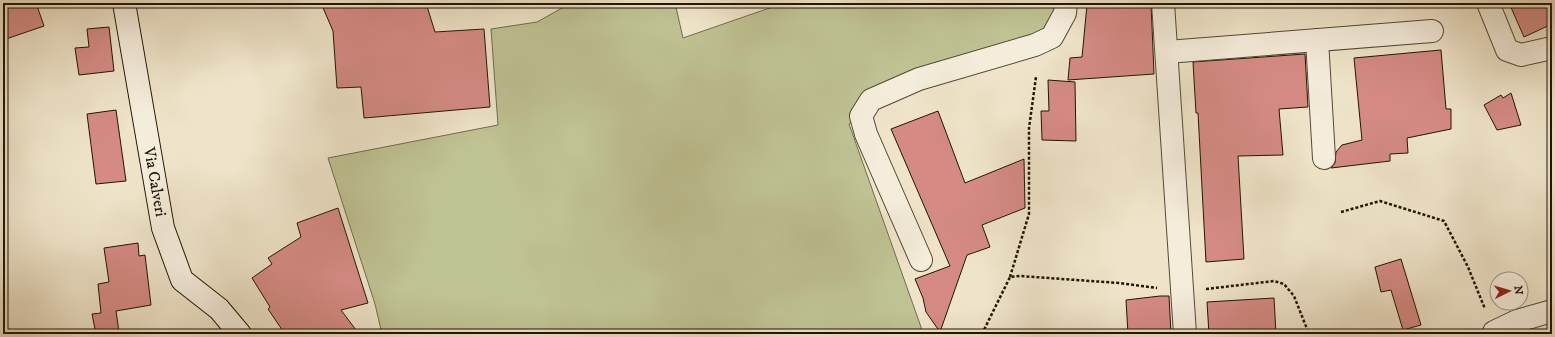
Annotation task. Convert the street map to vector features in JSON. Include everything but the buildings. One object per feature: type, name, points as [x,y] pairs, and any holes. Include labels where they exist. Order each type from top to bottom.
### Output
[{"type":"street","name":"Via Calveri","points":[[124,3],[163,228],[182,280],[218,309],[240,334]]},
{"type":"street","points":[[921,260],[866,134],[862,116],[871,100],[919,79],[1035,45],[1052,37],[1065,13],[1066,3]]},
{"type":"street","points":[[1164,3],[1185,334]]},
{"type":"street","points":[[1488,3],[1506,50],[1521,55],[1552,48]]},
{"type":"street","points":[[1167,52],[1432,31]]},
{"type":"street","points":[[1317,40],[1324,158]]},
{"type":"street","points":[[1492,333],[1517,321],[1552,311]]},
{"type":"path","points":[[982,334],[1010,277],[1029,214],[1029,128],[1036,77]]},
{"type":"path","points":[[1341,212],[1380,201],[1444,221],[1468,267],[1492,333]]},
{"type":"path","points":[[1010,277],[1020,276],[1119,283],[1182,291],[1274,281],[1284,284],[1294,296],[1309,334]]},
{"type":"green space","points":[[571,3],[675,3],[683,38],[784,3],[1066,3],[1052,37],[919,79],[849,124],[921,327],[921,334],[382,334],[375,304],[328,158],[498,125],[491,29],[537,22]]}]
